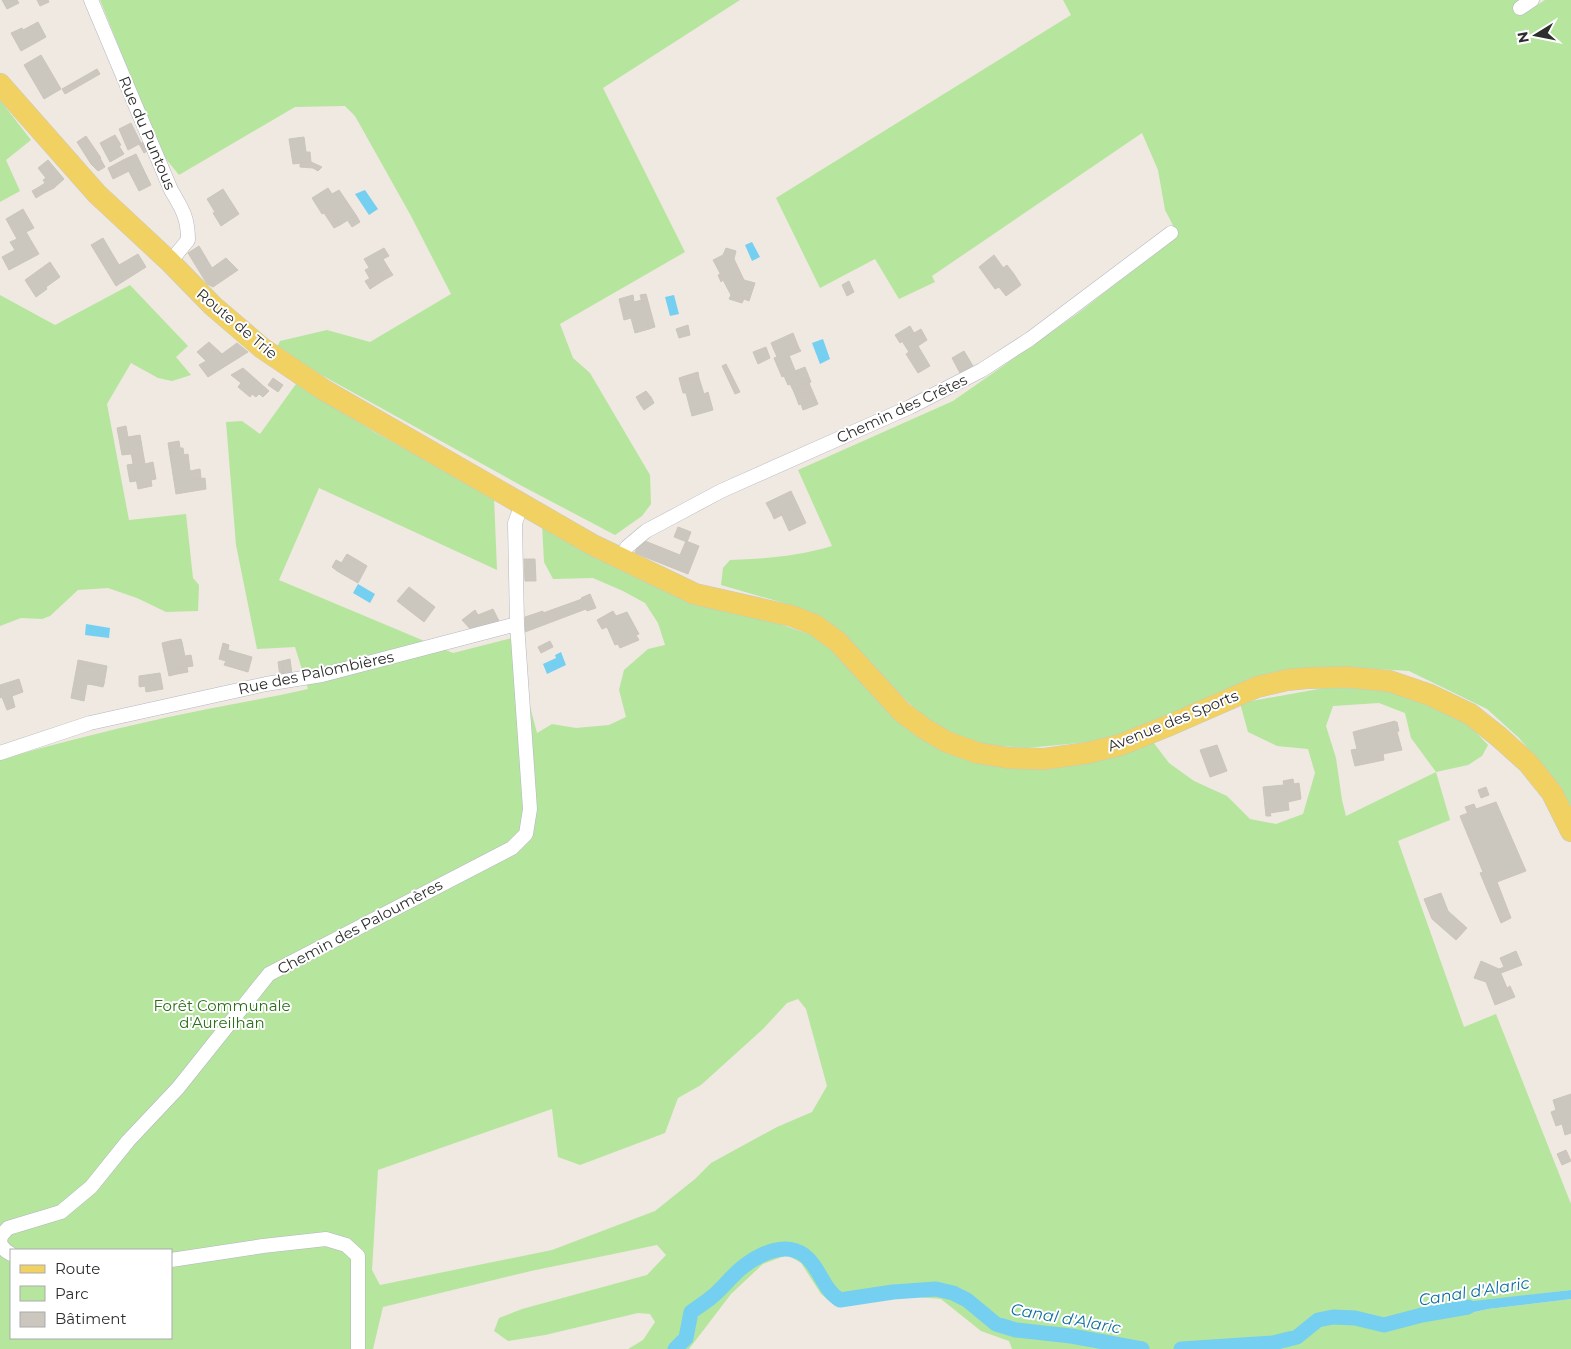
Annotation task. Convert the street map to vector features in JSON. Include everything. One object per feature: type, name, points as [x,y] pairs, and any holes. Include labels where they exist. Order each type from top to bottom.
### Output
[{"type":"main road","name":"Route de Trie","points":[[0,84],[97,194],[170,262],[212,306],[262,348],[324,390],[620,559]]},
{"type":"main road","name":"Avenue des Sports","points":[[620,559],[696,594],[792,616],[815,625],[838,642],[902,712],[924,730],[948,742],[978,753],[1009,758],[1044,760],[1120,745],[1257,687],[1286,680],[1347,678],[1389,681],[1430,695],[1470,714],[1498,736],[1528,763],[1552,793],[1571,831]]},
{"type":"street","name":"Rue du Puntous","points":[[91,0],[171,190],[186,216],[188,240],[170,262]]},
{"type":"street","points":[[1520,8],[1532,0]]},
{"type":"street","name":"Chemin des Crêtes","points":[[620,559],[627,547],[646,531],[686,509],[721,491],[910,407],[982,370],[1030,339],[1171,233]]},
{"type":"street","points":[[517,624],[515,523],[522,504]]},
{"type":"street","name":"Rue des Palombières","points":[[0,753],[90,723],[266,684],[322,675],[517,624]]},
{"type":"street","name":"Chemin des Paloumères","points":[[10,1253],[0,1243],[1,1236],[8,1228],[61,1212],[91,1187],[128,1141],[178,1088],[269,974],[512,848],[526,834],[530,809],[517,624]]},
{"type":"street","points":[[172,1260],[263,1246],[326,1239],[346,1245],[358,1256],[358,1349]]},
{"type":"green space","points":[[100,0],[740,0],[603,88],[685,252],[560,324],[573,358],[590,373],[650,475],[651,504],[642,516],[615,535],[522,486],[307,367],[277,347],[280,341],[327,330],[370,342],[451,294],[411,216],[355,116],[345,106],[295,107],[179,175],[162,154]]},
{"type":"green space","points":[[1063,0],[1521,0],[1528,11],[1545,0],[1571,0],[1571,812],[1543,766],[1519,738],[1487,709],[1409,671],[1344,667],[1143,729],[1089,742],[1027,748],[985,745],[948,733],[914,708],[834,628],[810,613],[787,604],[721,585],[723,568],[730,560],[782,556],[832,546],[798,470],[953,401],[1077,314],[1178,235],[1165,210],[1158,170],[1142,133],[932,276],[935,282],[899,299],[875,259],[820,288],[776,198],[1071,15]]},
{"type":"green space","points":[[0,100],[31,140],[6,160],[20,191],[0,202]]},
{"type":"green space","points":[[130,285],[188,346],[176,357],[191,375],[172,381],[158,378],[131,363],[107,404],[129,520],[186,514],[193,578],[199,585],[198,611],[166,612],[137,598],[108,588],[78,590],[50,616],[42,619],[21,618],[0,626],[0,295],[55,325]]},
{"type":"green space","name":"Forêt Communale d'Aureilhan","points":[[296,384],[376,433],[494,497],[497,570],[319,488],[279,580],[453,653],[512,638],[537,733],[552,724],[576,728],[609,725],[626,717],[619,690],[624,670],[648,649],[665,645],[658,623],[645,603],[593,578],[553,579],[544,562],[542,524],[823,641],[855,674],[995,766],[1153,742],[1169,763],[1194,781],[1227,796],[1250,819],[1276,824],[1303,814],[1315,773],[1308,749],[1277,746],[1248,732],[1240,703],[1324,688],[1376,687],[1406,691],[1465,721],[1488,745],[1482,756],[1468,765],[1436,772],[1450,820],[1398,841],[1464,1027],[1496,1014],[1571,1204],[1571,1290],[1448,1305],[1451,1317],[1488,1309],[1571,1299],[1571,1349],[1012,1349],[1009,1341],[981,1331],[941,1299],[905,1296],[835,1306],[821,1294],[801,1263],[787,1255],[763,1264],[731,1294],[689,1349],[628,1349],[643,1340],[655,1322],[650,1314],[638,1313],[545,1335],[508,1341],[494,1331],[499,1318],[522,1309],[647,1275],[666,1255],[657,1245],[531,1271],[383,1307],[373,1349],[0,1349],[0,759],[144,722],[308,689],[295,647],[257,649],[236,545],[226,422],[242,421],[260,434]],"holes":[[[1379,703],[1405,713],[1411,738],[1436,772],[1346,816],[1336,758],[1326,726],[1333,706]],[[798,999],[806,1009],[827,1086],[812,1112],[777,1127],[711,1163],[695,1179],[655,1211],[552,1250],[380,1285],[372,1270],[378,1170],[552,1109],[558,1157],[580,1165],[665,1133],[678,1098],[701,1085],[763,1029],[787,1003]]]},
{"type":"water","points":[[365,190],[378,209],[369,215],[355,194]]},
{"type":"water","points":[[752,242],[760,257],[752,261],[745,245]]},
{"type":"water","points":[[674,295],[679,314],[670,316],[665,297]]},
{"type":"water","points":[[823,339],[830,359],[820,364],[812,343]]},
{"type":"water","points":[[358,584],[375,594],[370,603],[353,593]]},
{"type":"water","points":[[86,624],[110,628],[109,638],[85,635]]},
{"type":"water","points":[[561,652],[566,665],[547,674],[543,664],[556,658],[555,655]]},
{"type":"water","points":[[1571,1290],[1571,1299],[1488,1309],[1451,1317],[1447,1304]]},
{"type":"building","points":[[2,0],[17,0],[19,3],[7,9]]},
{"type":"building","points":[[37,0],[48,0],[49,2],[40,6]]},
{"type":"building","points":[[38,22],[46,37],[21,51],[11,33],[22,28],[23,30]]},
{"type":"building","points":[[41,55],[61,89],[44,99],[24,65]]},
{"type":"building","points":[[97,69],[100,74],[65,94],[62,89]]},
{"type":"building","points":[[131,123],[141,143],[128,150],[119,129]]},
{"type":"building","points":[[115,135],[124,154],[110,162],[100,143]]},
{"type":"building","points":[[86,136],[101,158],[91,164],[77,142]]},
{"type":"building","points":[[304,137],[306,152],[310,152],[311,162],[293,164],[289,139]]},
{"type":"building","points":[[144,142],[149,150],[144,153],[139,144]]},
{"type":"building","points":[[136,154],[151,185],[139,191],[123,160]]},
{"type":"building","points":[[100,158],[105,167],[98,171],[91,164]]},
{"type":"building","points":[[48,160],[64,179],[54,188],[38,168]]},
{"type":"building","points":[[123,160],[129,171],[117,177],[112,166]]},
{"type":"building","points":[[311,162],[322,167],[318,171],[313,168],[300,167],[300,163]]},
{"type":"building","points":[[112,166],[117,177],[113,179],[108,168]]},
{"type":"building","points":[[46,178],[54,188],[44,193],[39,187],[45,183],[43,180]]},
{"type":"building","points":[[39,187],[44,193],[36,198],[32,191]]},
{"type":"building","points":[[328,188],[332,194],[339,190],[356,215],[340,225],[330,210],[322,214],[312,198]]},
{"type":"building","points":[[223,189],[239,214],[221,226],[207,199]]},
{"type":"building","points":[[23,209],[34,228],[26,232],[39,254],[9,270],[2,257],[15,250],[10,242],[17,239],[6,219]]},
{"type":"building","points":[[330,210],[340,225],[334,228],[324,213]]},
{"type":"building","points":[[356,215],[360,222],[352,227],[348,221]]},
{"type":"building","points":[[103,238],[119,265],[138,254],[146,267],[116,286],[91,245]]},
{"type":"building","points":[[199,246],[212,268],[226,258],[238,270],[213,287],[207,284],[188,253]]},
{"type":"building","points":[[384,248],[389,256],[383,259],[389,269],[380,274],[384,280],[370,289],[365,281],[374,276],[364,259]]},
{"type":"building","points":[[726,248],[736,251],[734,259],[744,280],[755,283],[749,301],[744,299],[742,303],[729,299],[731,295],[722,274],[713,260],[723,255]]},
{"type":"building","points":[[994,255],[1010,277],[1014,274],[1021,285],[1006,296],[999,287],[995,289],[979,267]]},
{"type":"building","points":[[50,262],[60,277],[36,297],[25,280]]},
{"type":"building","points":[[1007,265],[1014,274],[1010,277],[1003,268]]},
{"type":"building","points":[[369,268],[374,276],[370,279],[365,270]]},
{"type":"building","points":[[389,269],[393,275],[384,280],[380,274]]},
{"type":"building","points":[[722,274],[724,279],[721,282],[718,275]]},
{"type":"building","points":[[849,281],[854,292],[847,296],[842,285]]},
{"type":"building","points":[[646,294],[655,327],[649,329],[640,295]]},
{"type":"building","points":[[633,295],[634,302],[642,300],[649,329],[635,333],[631,318],[624,320],[619,299]]},
{"type":"building","points":[[688,325],[690,335],[679,338],[676,329]]},
{"type":"building","points":[[910,326],[914,333],[900,343],[895,335]]},
{"type":"building","points":[[921,329],[927,340],[921,344],[914,333]]},
{"type":"building","points":[[793,333],[799,348],[788,353],[799,380],[807,377],[809,383],[793,390],[790,384],[788,385],[784,376],[782,377],[774,358],[777,357],[771,343]]},
{"type":"building","points":[[914,333],[921,344],[918,346],[930,366],[918,373],[906,354],[909,352],[902,341]]},
{"type":"building","points":[[209,342],[222,354],[237,343],[248,352],[208,377],[199,365],[206,361],[197,352]]},
{"type":"building","points":[[766,347],[770,358],[758,364],[753,352]]},
{"type":"building","points":[[799,348],[801,351],[789,356],[788,353]]},
{"type":"building","points":[[964,351],[973,366],[960,373],[952,358]]},
{"type":"building","points":[[726,364],[740,392],[735,394],[722,366]]},
{"type":"building","points":[[805,367],[811,382],[809,383],[807,377],[799,380],[795,371]]},
{"type":"building","points":[[243,368],[269,391],[263,397],[259,394],[256,397],[252,394],[250,397],[238,387],[241,383],[231,375]]},
{"type":"building","points":[[698,372],[699,378],[687,381],[685,376]]},
{"type":"building","points":[[685,376],[687,381],[699,378],[704,394],[708,392],[713,410],[692,416],[686,393],[683,393],[679,378]]},
{"type":"building","points":[[273,378],[283,385],[278,392],[268,385]]},
{"type":"building","points":[[809,383],[818,404],[816,405],[810,391],[796,397],[793,390]]},
{"type":"building","points":[[646,391],[651,397],[640,404],[636,397]]},
{"type":"building","points":[[810,391],[816,405],[803,410],[796,397]]},
{"type":"building","points":[[651,397],[654,403],[644,410],[640,404]]},
{"type":"building","points":[[126,426],[131,454],[122,455],[117,428]]},
{"type":"building","points":[[140,435],[145,464],[153,462],[156,479],[151,480],[152,486],[138,489],[128,437]]},
{"type":"building","points":[[179,441],[184,455],[188,454],[191,480],[205,478],[206,489],[176,494],[168,443]]},
{"type":"building","points":[[133,464],[136,481],[130,482],[127,465]]},
{"type":"building","points":[[200,469],[201,478],[191,480],[190,471]]},
{"type":"building","points":[[791,491],[806,523],[789,531],[780,511],[772,514],[766,503]]},
{"type":"building","points":[[780,511],[782,515],[774,519],[772,514]]},
{"type":"building","points":[[678,527],[691,532],[687,542],[674,537]]},
{"type":"building","points":[[640,539],[680,555],[686,541],[699,546],[688,574],[635,553]]},
{"type":"building","points":[[347,554],[359,561],[357,564],[345,557]]},
{"type":"building","points":[[345,557],[357,564],[359,561],[367,566],[358,583],[337,571]]},
{"type":"building","points":[[524,559],[535,559],[536,581],[525,581]]},
{"type":"building","points":[[336,560],[342,563],[337,571],[332,567]]},
{"type":"building","points":[[409,587],[435,607],[424,622],[397,601]]},
{"type":"building","points":[[590,594],[596,608],[587,611],[586,609],[525,632],[525,617],[543,611],[543,613],[582,599]]},
{"type":"building","points":[[493,609],[500,623],[473,632],[462,620],[475,610],[478,615]]},
{"type":"building","points":[[613,611],[616,616],[627,612],[639,634],[636,635],[639,640],[620,648],[618,644],[615,645],[607,627],[602,629],[597,620]]},
{"type":"building","points":[[181,639],[182,642],[171,645],[170,641]]},
{"type":"building","points":[[170,641],[171,645],[182,642],[187,667],[176,669],[177,674],[169,676],[162,643]]},
{"type":"building","points":[[550,641],[553,647],[541,653],[538,647]]},
{"type":"building","points":[[223,643],[229,645],[228,650],[252,657],[248,672],[224,665],[226,661],[219,659]]},
{"type":"building","points":[[191,655],[193,666],[187,667],[185,656]]},
{"type":"building","points":[[290,659],[292,674],[284,675],[282,661]]},
{"type":"building","points":[[78,660],[97,664],[96,667],[77,666]]},
{"type":"building","points":[[282,661],[284,675],[280,676],[278,662]]},
{"type":"building","points":[[97,664],[107,666],[104,684],[94,682],[94,685],[87,684],[84,701],[71,698],[77,666],[96,667]]},
{"type":"building","points":[[187,667],[188,672],[177,674],[176,669]]},
{"type":"building","points":[[160,673],[163,689],[146,692],[145,686],[139,686],[139,676]]},
{"type":"building","points":[[19,679],[23,692],[12,696],[15,707],[7,710],[2,697],[0,698],[0,685]]},
{"type":"building","points":[[94,682],[104,684],[103,687],[94,685]]},
{"type":"building","points":[[1397,722],[1399,731],[1397,732],[1402,750],[1383,754],[1384,760],[1355,766],[1351,750],[1357,749],[1353,732]]},
{"type":"building","points":[[1217,745],[1227,771],[1210,777],[1200,750]]},
{"type":"building","points":[[1293,779],[1294,784],[1299,783],[1301,799],[1288,802],[1289,810],[1270,813],[1271,816],[1266,816],[1263,787],[1284,785],[1283,781]]},
{"type":"building","points":[[1486,787],[1489,795],[1481,798],[1478,790]]},
{"type":"building","points":[[1496,802],[1526,871],[1497,882],[1511,918],[1501,923],[1480,873],[1483,872],[1469,838],[1477,835],[1465,807],[1474,804],[1476,809]]},
{"type":"building","points":[[1468,813],[1477,835],[1469,838],[1460,816]]},
{"type":"building","points":[[1441,893],[1448,911],[1467,928],[1456,940],[1432,919],[1424,899]]},
{"type":"building","points":[[1516,951],[1522,965],[1501,973],[1499,969],[1504,967],[1500,958]]},
{"type":"building","points":[[1481,961],[1499,969],[1507,988],[1510,986],[1515,997],[1495,1005],[1486,982],[1474,978]]},
{"type":"building","points":[[1571,1094],[1571,1133],[1565,1135],[1562,1124],[1556,1126],[1551,1112],[1556,1110],[1553,1100]]},
{"type":"building","points":[[1566,1150],[1571,1161],[1562,1165],[1557,1154]]},
{"type":"waterway","name":"Canal d'Alaric","points":[[675,1349],[686,1338],[691,1312],[713,1296],[744,1266],[765,1254],[781,1249],[797,1251],[804,1255],[814,1266],[829,1290],[840,1300],[893,1292],[936,1289],[953,1293],[967,1300],[996,1324],[1016,1330],[1071,1336],[1142,1349]]},
{"type":"waterway","name":"Canal d'Alaric","points":[[1181,1349],[1273,1343],[1297,1337],[1318,1320],[1333,1317],[1355,1318],[1384,1325],[1422,1315],[1468,1307]]}]
